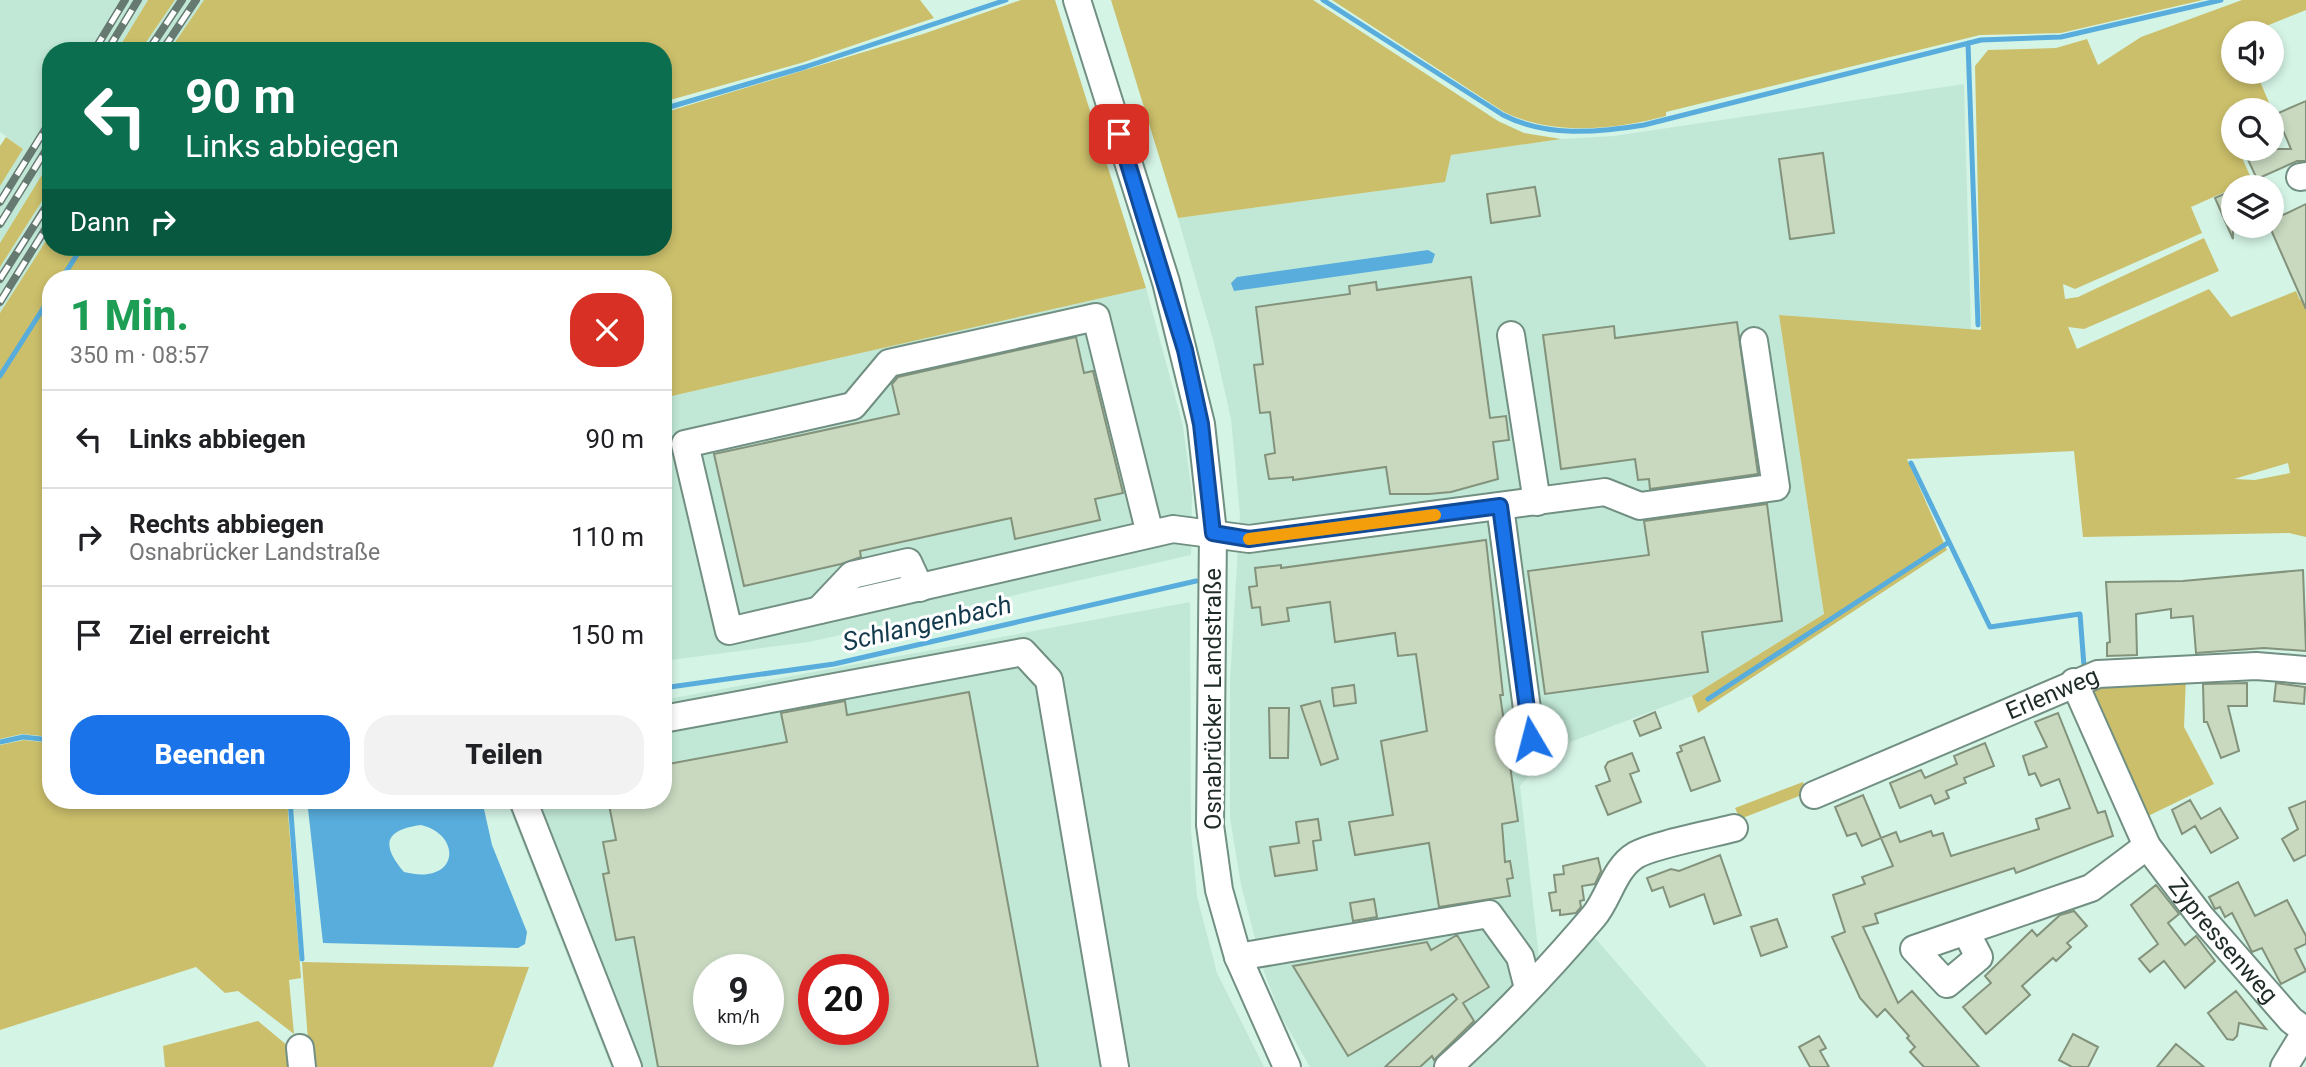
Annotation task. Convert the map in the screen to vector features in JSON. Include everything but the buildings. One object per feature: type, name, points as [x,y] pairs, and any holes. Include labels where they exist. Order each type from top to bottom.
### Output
[{"type":"street","name":"Osnabrücker Landstraße","points":[[1077,0],[1123,105],[1201,424],[1213,533],[1210,825],[1219,890],[1238,957],[1287,1067]]},
{"type":"street","points":[[1150,534],[1096,317],[889,363],[853,406],[685,444],[729,631],[1173,529],[1249,539],[1605,492],[1640,506],[1776,487],[1754,341]]},
{"type":"street","points":[[1511,335],[1537,502]]},
{"type":"street","points":[[1500,506],[1531,739]]},
{"type":"street","points":[[672,717],[1023,652],[1049,680],[1115,1067]]},
{"type":"street","name":"Erlenweg","points":[[1814,795],[2098,674],[2256,666],[2306,670]]},
{"type":"street","name":"Zypressenweg","points":[[2074,682],[2147,846],[2202,917],[2291,1020],[2306,1031]]},
{"type":"street","points":[[527,809],[628,1067]]},
{"type":"street","points":[[1448,1067],[1535,982],[1597,913],[1617,875],[1636,855],[1734,828]]},
{"type":"street","points":[[1966,932],[2091,888],[2147,846]]},
{"type":"street","points":[[1238,957],[1489,914],[1535,982]]},
{"type":"street","points":[[2284,1067],[2306,1031]]},
{"type":"shaded area","points":[[0,0],[148,0],[122,42],[42,42],[42,175],[0,243],[0,186],[23,149],[0,132]]},
{"type":"shaded area","points":[[148,0],[175,0],[146,42],[122,42]]},
{"type":"shaded area","points":[[175,0],[204,0],[175,42],[146,42]]},
{"type":"shaded area","points":[[204,0],[920,0],[934,18],[801,63],[672,99],[672,42],[175,42]]},
{"type":"shaded area","points":[[1021,0],[1055,0],[1146,288],[672,396],[672,270],[42,270],[42,736],[22,734],[0,739],[0,313],[42,247],[42,256],[672,256],[672,110],[923,34]]},
{"type":"shaded area","points":[[1111,0],[1313,0],[1498,121],[1524,133],[1561,139],[1451,155],[1445,182],[1178,218]]},
{"type":"shaded area","points":[[1332,0],[2203,0],[2061,33],[1980,35],[1666,112],[1666,116],[1626,125],[1563,128],[1523,120],[1504,112]]},
{"type":"shaded area","points":[[2242,0],[2306,0],[2306,10],[2279,21],[2221,21],[2221,84],[2261,84],[2267,98],[2221,98],[2221,161],[2243,161],[2250,175],[2221,175],[2221,194],[2191,207],[2202,233],[2075,289],[2063,284],[2065,299],[2078,297],[2204,238],[2219,271],[2084,329],[2068,327],[2077,349],[2209,289],[2231,317],[2296,291],[2300,300],[2306,298],[2306,537],[2289,533],[2083,537],[2074,451],[1907,459],[1947,550],[1698,713],[1692,696],[1824,614],[1779,315],[1981,330],[1975,66],[1988,50],[2056,48],[2087,39],[2098,65],[2141,37]],"holes":[[[2288,463],[2290,473],[2255,480],[2234,479]]]},
{"type":"shaded area","points":[[1964,84],[1971,331],[1779,315],[1824,614],[1692,696],[1549,750],[1520,786],[1540,967],[1589,931],[1707,1067],[1310,1067],[1281,1016],[1264,972],[1241,885],[1230,818],[1230,680],[1240,515],[1231,419],[1214,343],[1178,218],[1444,182],[1451,155],[1561,139],[1614,136]]},
{"type":"shaded area","points":[[6,137],[23,149],[0,186],[0,146]]},
{"type":"shaded area","points":[[42,175],[42,201],[0,267],[0,243]]},
{"type":"shaded area","points":[[42,201],[42,247],[0,313],[0,267]]},
{"type":"shaded area","points":[[1146,288],[1183,426],[1192,494],[1191,555],[809,642],[672,660],[672,396]]},
{"type":"shaded area","points":[[1190,602],[1191,830],[1197,896],[1217,973],[1264,1067],[611,1067],[510,809],[672,809],[672,698]]},
{"type":"shaded area","points":[[2186,677],[2184,727],[2214,784],[2146,817],[2088,684]]},
{"type":"shaded area","points":[[24,740],[42,742],[42,809],[288,809],[301,978],[289,980],[294,1034],[238,991],[225,993],[196,967],[0,1030],[0,745]]},
{"type":"shaded area","points":[[1803,782],[1807,793],[1740,819],[1735,808]]},
{"type":"shaded area","points":[[302,962],[529,967],[493,1067],[310,1067]]},
{"type":"shaded area","points":[[258,1021],[288,1046],[294,1067],[165,1067],[163,1046]]},
{"type":"water","points":[[1428,250],[1435,254],[1432,263],[1234,291],[1231,283],[1237,277]]},
{"type":"water","points":[[308,809],[484,809],[492,845],[527,932],[525,944],[518,948],[323,943]],"holes":[[[421,825],[435,830],[449,848],[449,858],[445,866],[436,872],[404,872],[390,847],[393,835],[409,827]]]},
{"type":"waterway","name":"Schlangenbach","points":[[672,106],[805,67],[1006,0]]},
{"type":"waterway","points":[[1323,0],[1503,115],[1536,127],[1572,131],[1644,125],[1981,40],[2061,37],[2221,0]]},
{"type":"waterway","points":[[1968,43],[1978,325]]},
{"type":"waterway","name":"Schlangenbach","points":[[67,270],[76,256]]},
{"type":"waterway","name":"Schlangenbach","points":[[0,376],[42,310]]},
{"type":"waterway","points":[[1911,463],[1990,627],[2080,614],[2084,666],[2080,671]]},
{"type":"waterway","points":[[1708,699],[1949,542]]},
{"type":"waterway","name":"Schlangenbach","points":[[672,687],[834,664],[1196,581]]},
{"type":"waterway","name":"Schlangenbach","points":[[0,742],[23,737],[42,739]]},
{"type":"waterway","points":[[291,809],[302,959]]},
{"type":"railway","points":[[99,42],[125,0]]},
{"type":"railway","points":[[112,42],[138,0]]},
{"type":"railway","points":[[154,42],[182,0]]},
{"type":"railway","points":[[168,42],[196,0]]},
{"type":"railway","points":[[0,202],[42,134]]},
{"type":"railway","points":[[0,224],[42,156]]},
{"type":"railway","points":[[0,279],[42,213]]},
{"type":"railway","points":[[0,302],[42,234]]},
{"type":"slow traffic","points":[[1249,539],[1435,515]]},
{"type":"route","points":[[1119,134],[1185,350],[1201,424],[1213,533],[1249,539],[1500,506],[1531,739]]}]
